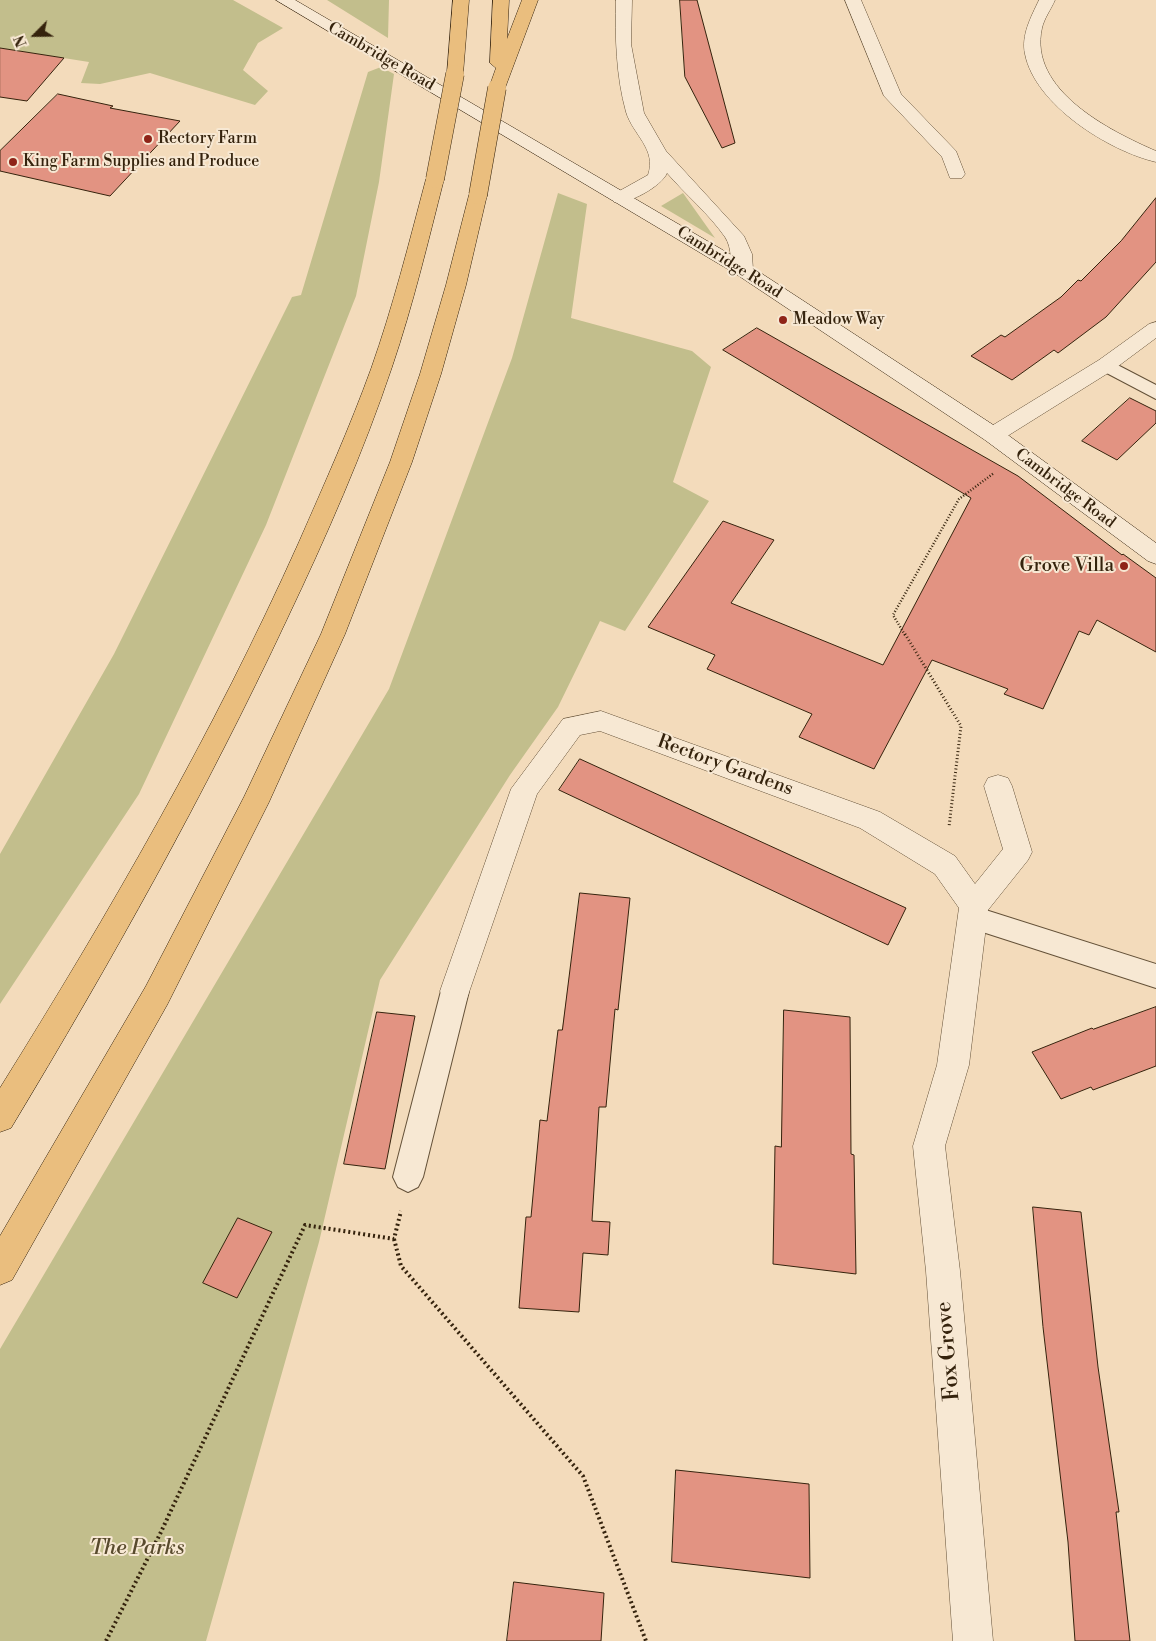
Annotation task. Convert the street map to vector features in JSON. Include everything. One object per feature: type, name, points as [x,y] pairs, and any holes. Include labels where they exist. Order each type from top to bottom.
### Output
[{"type":"main road","points":[[0,1117],[66,1011],[206,761],[309,545],[372,392],[411,270],[435,179],[455,74],[461,0]]},
{"type":"main road","points":[[0,1268],[138,1030],[273,768],[368,556],[421,407],[461,275],[478,196],[497,88],[501,0]]},
{"type":"main road","points":[[497,88],[530,0]]},
{"type":"main road","points":[[446,8],[458,49]]},
{"type":"street","name":"Cambridge Road","points":[[284,0],[742,270],[994,435],[1156,555]]},
{"type":"street","points":[[624,0],[623,44],[635,113],[659,154],[734,236],[742,254],[742,270]]},
{"type":"street","points":[[853,0],[893,96],[950,155],[956,174]]},
{"type":"street","points":[[1047,0],[1032,29],[1031,55],[1042,78],[1056,97],[1086,120],[1102,131],[1148,154]]},
{"type":"street","points":[[622,198],[656,178],[659,154]]},
{"type":"street","points":[[994,435],[1106,365],[1156,328]]},
{"type":"street","name":"Rectory Gardens","points":[[455,991],[525,789],[572,726],[601,721],[870,820],[945,865],[974,912]]},
{"type":"street","points":[[974,912],[1018,852],[998,786]]},
{"type":"street","name":"Fox Grove","points":[[973,1641],[943,1271],[928,1146],[953,1066],[974,912]]},
{"type":"lane","points":[[1106,365],[1156,393]]},
{"type":"lane","points":[[974,912],[1156,976]]},
{"type":"lane","points":[[408,1177],[455,991]]},
{"type":"path","points":[[945,865],[961,726],[893,615],[959,499],[1018,454]]},
{"type":"path","points":[[408,1177],[394,1239],[401,1266],[583,1476],[646,1641]]},
{"type":"path","points":[[106,1641],[160,1534],[305,1225],[394,1239]]},
{"type":"green space","points":[[0,0],[233,0],[283,28],[258,43],[243,70],[268,91],[255,105],[150,73],[100,84],[81,83],[89,62],[0,48]]},
{"type":"green space","points":[[327,0],[389,0],[388,38]]},
{"type":"green space","points":[[381,67],[394,74],[379,182],[356,296],[266,525],[139,794],[0,1004],[0,854],[114,654],[292,297],[301,295],[368,72]]},
{"type":"green space","name":"The Parks","points":[[558,193],[587,204],[571,318],[692,351],[711,367],[673,482],[709,501],[625,631],[600,621],[558,707],[510,775],[380,980],[319,1242],[206,1641],[0,1641],[0,1349],[389,689],[512,358]]},
{"type":"green space","points":[[683,193],[715,238],[661,206]]},
{"type":"building","points":[[680,0],[697,0],[735,143],[722,148],[685,77]]},
{"type":"building","points":[[0,48],[64,58],[27,101],[0,97]]},
{"type":"building","name":"Rectory Farm","points":[[58,94],[113,106],[110,108],[180,121],[110,196],[0,171],[0,151]]},
{"type":"building","points":[[1156,198],[1156,262],[1106,317],[1058,353],[1054,350],[1012,380],[971,356],[1001,335],[1005,337],[1061,297],[1078,280],[1081,281],[1121,241]]},
{"type":"building","points":[[757,328],[1018,476],[1122,555],[1156,578],[1156,652],[1097,620],[1089,635],[1079,631],[1043,709],[1004,694],[1008,689],[932,660],[874,769],[799,737],[812,714],[707,669],[715,655],[648,627],[723,521],[774,540],[731,603],[883,665],[971,498],[723,350]]},
{"type":"building","points":[[1130,398],[1156,411],[1156,423],[1117,460],[1082,441]]},
{"type":"building","points":[[580,759],[906,908],[888,945],[559,790]]},
{"type":"building","points":[[580,893],[630,898],[618,1010],[615,1009],[606,1107],[599,1107],[592,1221],[610,1222],[608,1255],[583,1253],[579,1312],[519,1308],[526,1217],[531,1217],[540,1120],[547,1121],[558,1030],[562,1030]]},
{"type":"building","points":[[1156,1007],[1156,1066],[1093,1090],[1091,1087],[1061,1099],[1032,1052],[1092,1028]]},
{"type":"building","points":[[784,1010],[850,1017],[851,1154],[854,1155],[856,1274],[773,1264],[775,1146],[781,1147]]},
{"type":"building","points":[[377,1012],[415,1016],[385,1169],[344,1164]]},
{"type":"building","points":[[1033,1207],[1081,1212],[1098,1367],[1119,1512],[1116,1512],[1130,1641],[1075,1641],[1068,1542],[1043,1327]]},
{"type":"building","points":[[238,1218],[272,1232],[237,1298],[203,1283]]},
{"type":"building","points":[[676,1470],[809,1484],[810,1578],[672,1562]]},
{"type":"building","points":[[514,1582],[604,1593],[601,1641],[507,1641]]},
{"type":"place","name":"Rectory Farm","points":[[148,139]]},
{"type":"place","name":"King Farm Supplies and Produce","points":[[13,162]]},
{"type":"place","name":"Meadow Way","points":[[783,320]]},
{"type":"place","name":"Grove Villa","points":[[1124,566]]}]
